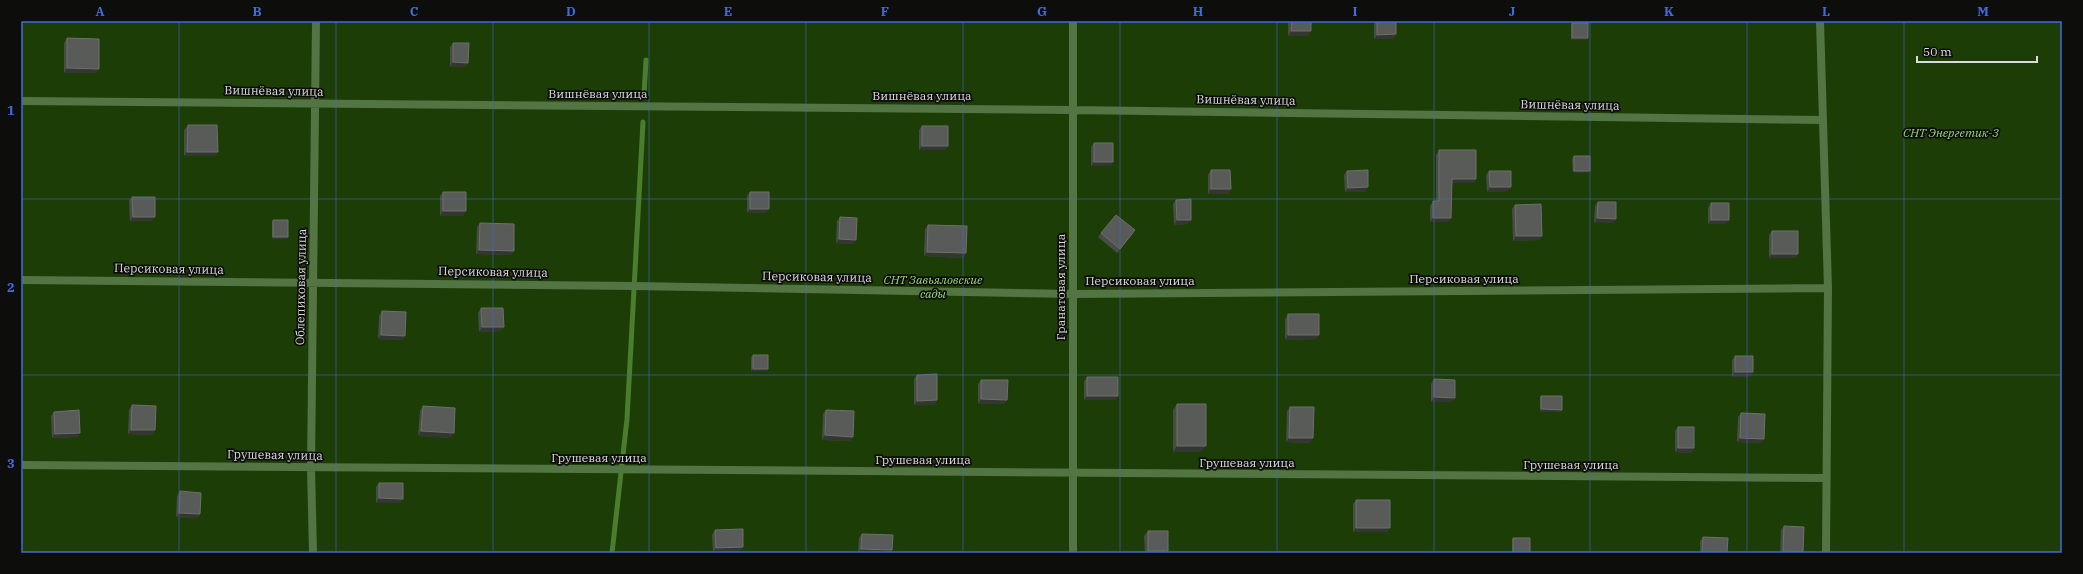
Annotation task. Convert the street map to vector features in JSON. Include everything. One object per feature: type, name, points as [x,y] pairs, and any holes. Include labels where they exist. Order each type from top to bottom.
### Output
[{"type":"street","name":"Облепиховая улица","points":[[313,553],[311,468],[312,283],[316,21]]},
{"type":"street","name":"Гранатовая улица","points":[[1072,21],[1073,553]]},
{"type":"street","points":[[1820,21],[1828,288],[1825,478],[1826,553]]},
{"type":"street","name":"Вишнёвая улица","points":[[21,100],[315,104],[1073,110],[1822,120]]},
{"type":"street","name":"Персиковая улица","points":[[21,280],[634,286],[1073,294],[1828,288]]},
{"type":"street","name":"Грушевая улица","points":[[21,465],[1825,478]]},
{"type":"green space","name":"СНТ Завьяловские сады","points":[[21,21],[2062,21],[2062,553],[21,553]]},
{"type":"building","points":[[1292,21],[1311,21],[1311,31],[1291,31]]},
{"type":"building","points":[[1377,21],[1396,21],[1396,34],[1377,35]]},
{"type":"building","points":[[1572,23],[1588,23],[1588,38],[1572,38]]},
{"type":"building","points":[[67,38],[99,39],[99,69],[67,68]]},
{"type":"building","points":[[453,43],[469,43],[468,63],[453,62]]},
{"type":"building","points":[[188,125],[217,125],[218,152],[187,152]]},
{"type":"building","points":[[922,126],[948,126],[948,146],[922,146]]},
{"type":"building","points":[[1094,143],[1113,143],[1113,162],[1094,162]]},
{"type":"building","points":[[1439,150],[1476,150],[1476,179],[1452,179],[1451,218],[1433,218],[1433,201],[1439,201]]},
{"type":"building","points":[[1574,156],[1590,156],[1590,171],[1574,171]]},
{"type":"building","points":[[1211,170],[1230,170],[1231,189],[1211,189]]},
{"type":"building","points":[[1368,170],[1368,187],[1348,188],[1347,171]]},
{"type":"building","points":[[1489,171],[1511,171],[1511,187],[1490,187]]},
{"type":"building","points":[[443,192],[466,192],[466,211],[443,211]]},
{"type":"building","points":[[750,192],[769,192],[769,209],[750,209]]},
{"type":"building","points":[[132,197],[155,197],[155,217],[133,217]]},
{"type":"building","points":[[1191,199],[1191,220],[1177,220],[1176,200]]},
{"type":"building","points":[[1598,202],[1616,202],[1616,219],[1597,218]]},
{"type":"building","points":[[1711,203],[1729,203],[1729,220],[1711,220]]},
{"type":"building","points":[[1541,204],[1542,236],[1516,236],[1515,205]]},
{"type":"building","points":[[1116,215],[1135,230],[1120,249],[1101,233]]},
{"type":"building","points":[[840,217],[857,218],[856,240],[839,239]]},
{"type":"building","points":[[273,220],[288,220],[288,237],[273,237]]},
{"type":"building","points":[[480,223],[514,224],[514,251],[479,250]]},
{"type":"building","points":[[928,225],[967,226],[966,253],[927,252]]},
{"type":"building","points":[[1772,231],[1798,231],[1798,254],[1772,254]]},
{"type":"building","points":[[481,308],[503,308],[504,327],[482,327]]},
{"type":"building","points":[[382,311],[406,312],[405,336],[381,335]]},
{"type":"building","points":[[1288,314],[1319,314],[1319,335],[1288,335]]},
{"type":"building","points":[[753,355],[768,355],[768,369],[753,369]]},
{"type":"building","points":[[1735,356],[1753,356],[1753,372],[1735,372]]},
{"type":"building","points":[[937,374],[937,400],[917,401],[917,375]]},
{"type":"building","points":[[1087,377],[1118,377],[1118,396],[1087,396]]},
{"type":"building","points":[[1434,379],[1455,380],[1455,398],[1434,397]]},
{"type":"building","points":[[981,380],[1008,380],[1007,400],[981,399]]},
{"type":"building","points":[[1541,396],[1562,396],[1562,410],[1541,409]]},
{"type":"building","points":[[1177,404],[1206,404],[1206,446],[1177,446]]},
{"type":"building","points":[[132,405],[156,406],[155,430],[131,430]]},
{"type":"building","points":[[423,406],[455,408],[454,433],[421,431]]},
{"type":"building","points":[[1290,407],[1314,407],[1313,438],[1289,438]]},
{"type":"building","points":[[79,410],[80,433],[55,434],[54,412]]},
{"type":"building","points":[[826,410],[854,411],[853,437],[825,435]]},
{"type":"building","points":[[1741,413],[1765,414],[1764,439],[1740,438]]},
{"type":"building","points":[[1678,427],[1694,427],[1694,448],[1678,448]]},
{"type":"building","points":[[379,483],[403,483],[403,499],[379,498]]},
{"type":"building","points":[[180,491],[201,493],[200,514],[179,513]]},
{"type":"building","points":[[1356,500],[1390,500],[1390,528],[1356,528]]},
{"type":"building","points":[[1784,526],[1804,527],[1803,552],[1783,551]]},
{"type":"building","points":[[743,529],[743,547],[716,548],[715,530]]},
{"type":"building","points":[[1148,531],[1168,531],[1168,551],[1148,551]]},
{"type":"building","points":[[862,534],[893,535],[892,550],[861,549]]},
{"type":"building","points":[[1703,537],[1728,538],[1727,553],[1702,553]]},
{"type":"building","points":[[1513,538],[1530,538],[1530,553],[1513,553]]},
{"type":"waterway","points":[[644,95],[646,60]]},
{"type":"waterway","points":[[612,553],[627,419],[643,122]]},
{"type":"park label","name":"СНТ Энергетик-3","points":[[1951,133]]}]
